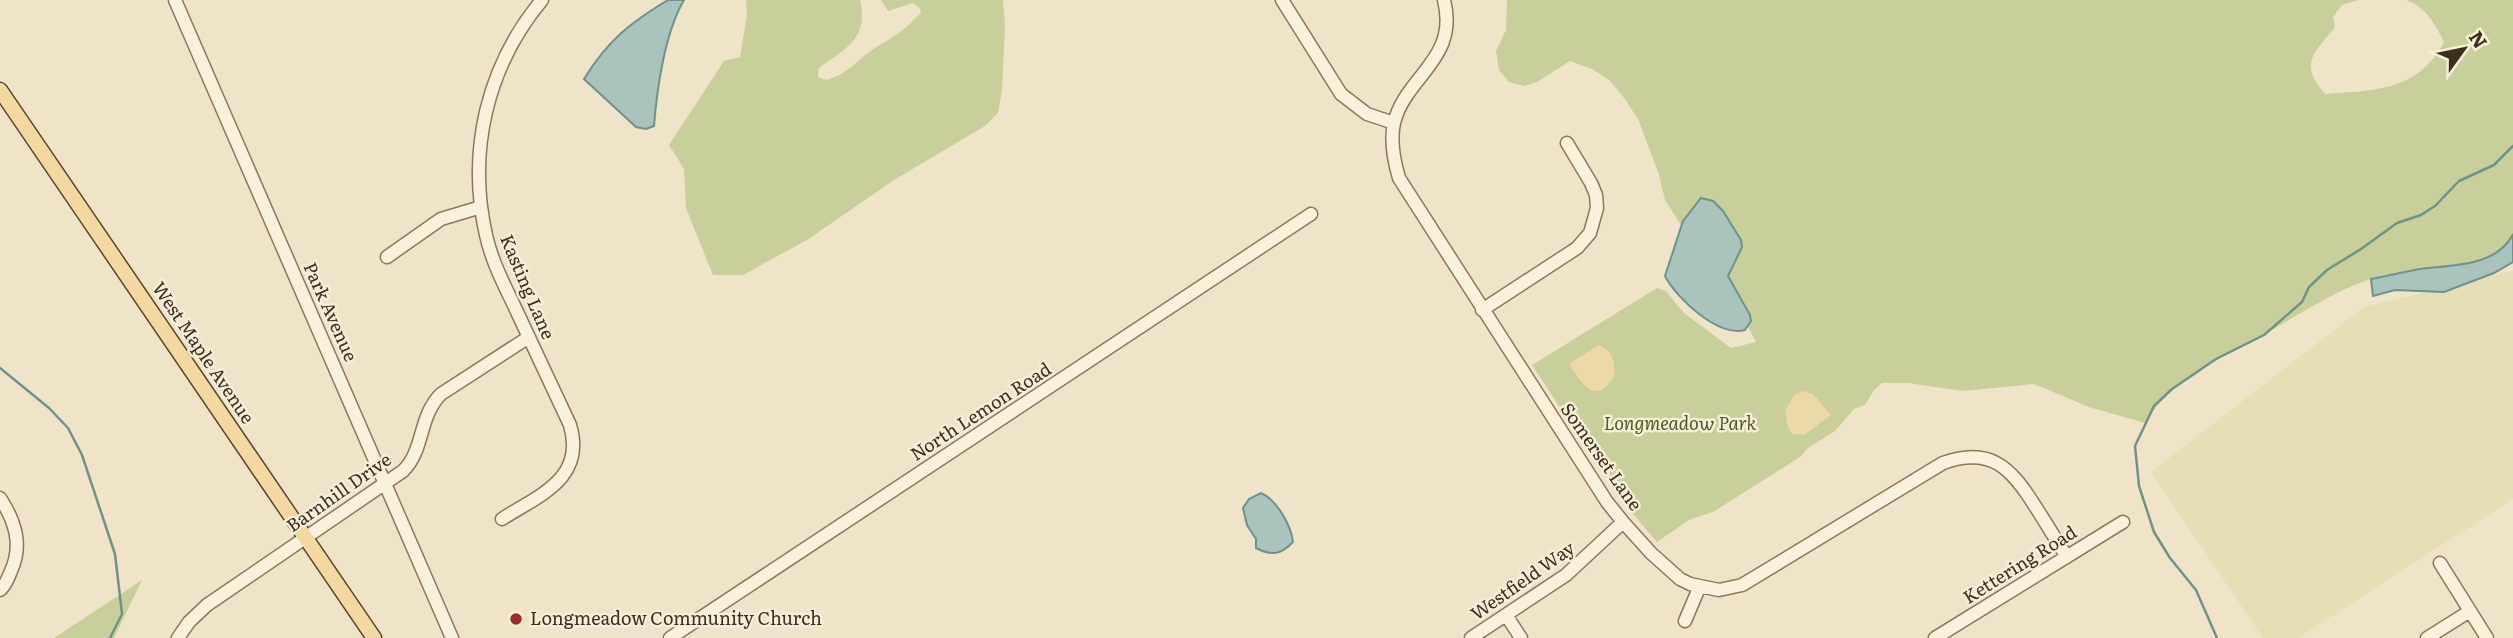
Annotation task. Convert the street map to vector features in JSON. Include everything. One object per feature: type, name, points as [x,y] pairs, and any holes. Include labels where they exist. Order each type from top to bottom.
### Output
[{"type":"main road","name":"West Maple Avenue","points":[[0,90],[374,638]]},
{"type":"street","name":"Park Avenue","points":[[175,0],[452,638]]},
{"type":"street","name":"Kasting Lane","points":[[502,519],[558,482],[571,466],[573,455],[574,439],[570,425],[496,265],[486,236],[478,169],[484,116],[496,76],[509,46],[542,0]]},
{"type":"street","points":[[1282,0],[1341,94],[1367,114],[1394,123]]},
{"type":"street","name":"Somerset Lane","points":[[1444,0],[1446,30],[1440,51],[1428,71],[1411,89],[1394,123],[1393,150],[1399,178],[1607,502],[1651,553],[1679,579],[1699,588]]},
{"type":"street","points":[[1482,310],[1577,248],[1591,233],[1597,208],[1596,195],[1567,143]]},
{"type":"street","points":[[387,257],[441,219],[481,206]]},
{"type":"street","name":"North Lemon Road","points":[[670,638],[1311,214]]},
{"type":"street","name":"Barnhill Drive","points":[[178,638],[206,605],[409,465],[417,450],[425,416],[431,404],[441,394],[529,337]]},
{"type":"street","points":[[1685,621],[1699,588],[1719,590],[1741,585],[1943,463],[1971,456],[1991,460],[2013,474],[2067,557]]},
{"type":"street","points":[[0,498],[17,533],[17,558],[4,587],[0,590]]},
{"type":"street","name":"Westfield Way","points":[[1471,638],[1566,575],[1623,522]]},
{"type":"street","name":"Kettering Road","points":[[1935,638],[2123,522]]},
{"type":"street","points":[[2440,563],[2487,638]]},
{"type":"street","points":[[2427,638],[2470,611]]},
{"type":"street","points":[[1506,615],[1521,638]]},
{"type":"shaded area","points":[[2513,271],[2513,499],[2298,638],[2263,638],[2151,472],[2364,307]]},
{"type":"green space","points":[[746,0],[860,0],[862,13],[858,33],[846,48],[819,68],[818,77],[826,80],[846,71],[903,30],[921,12],[913,3],[888,11],[881,0],[1003,0],[1005,27],[1002,91],[998,113],[985,126],[894,180],[807,240],[743,275],[713,275],[686,208],[684,169],[669,145],[724,61],[740,57],[747,15]]},
{"type":"green space","name":"Longmeadow Park","points":[[1507,0],[2358,0],[2342,5],[2333,17],[2335,27],[2312,59],[2312,75],[2325,94],[2393,85],[2421,71],[2433,58],[2444,42],[2424,12],[2406,0],[2513,0],[2513,234],[2503,247],[2488,257],[2450,267],[2371,279],[2332,296],[2200,370],[2169,393],[2145,423],[2089,407],[2034,384],[1963,391],[1908,383],[1882,383],[1865,405],[1854,409],[1835,431],[1808,448],[1800,457],[1713,512],[1689,520],[1657,542],[1621,500],[1532,365],[1657,288],[1666,291],[1684,313],[1731,348],[1756,342],[1748,327],[1749,314],[1728,277],[1742,248],[1741,240],[1723,211],[1713,201],[1701,199],[1681,225],[1665,200],[1659,175],[1639,121],[1609,80],[1592,69],[1570,61],[1537,82],[1524,86],[1509,82],[1499,70],[1496,51],[1506,30]]},
{"type":"green space","points":[[142,580],[114,638],[54,638]]},
{"type":"sand","points":[[1598,345],[1612,356],[1615,374],[1602,390],[1596,391],[1579,379],[1569,364]]},
{"type":"sand","points":[[1802,391],[1813,394],[1831,415],[1804,435],[1793,434],[1788,428],[1785,411],[1794,395]]},
{"type":"water","points":[[668,0],[684,0],[667,44],[654,126],[646,129],[636,127],[584,79],[611,43]]},
{"type":"water","points":[[1701,198],[1713,201],[1723,211],[1741,240],[1742,247],[1728,276],[1750,315],[1751,321],[1745,330],[1723,328],[1699,314],[1679,295],[1665,276],[1683,221]]},
{"type":"water","points":[[2513,234],[2513,262],[2494,273],[2444,292],[2395,290],[2373,296],[2371,279],[2485,259],[2506,245]]},
{"type":"water","points":[[1261,493],[1277,507],[1292,535],[1293,542],[1280,552],[1271,553],[1256,548],[1256,539],[1247,525],[1243,508],[1249,499]]},
{"type":"waterway","points":[[2217,638],[2196,590],[2170,558],[2154,532],[2139,486],[2135,446],[2154,406],[2172,389],[2216,359],[2264,335],[2302,302],[2309,287],[2327,270],[2397,223],[2421,215],[2435,206],[2459,181],[2494,165],[2513,146]]},
{"type":"waterway","points":[[0,368],[49,408],[68,428],[82,455],[115,554],[122,614],[110,638]]},
{"type":"place","name":"Longmeadow Community Church","points":[[516,619]]}]
